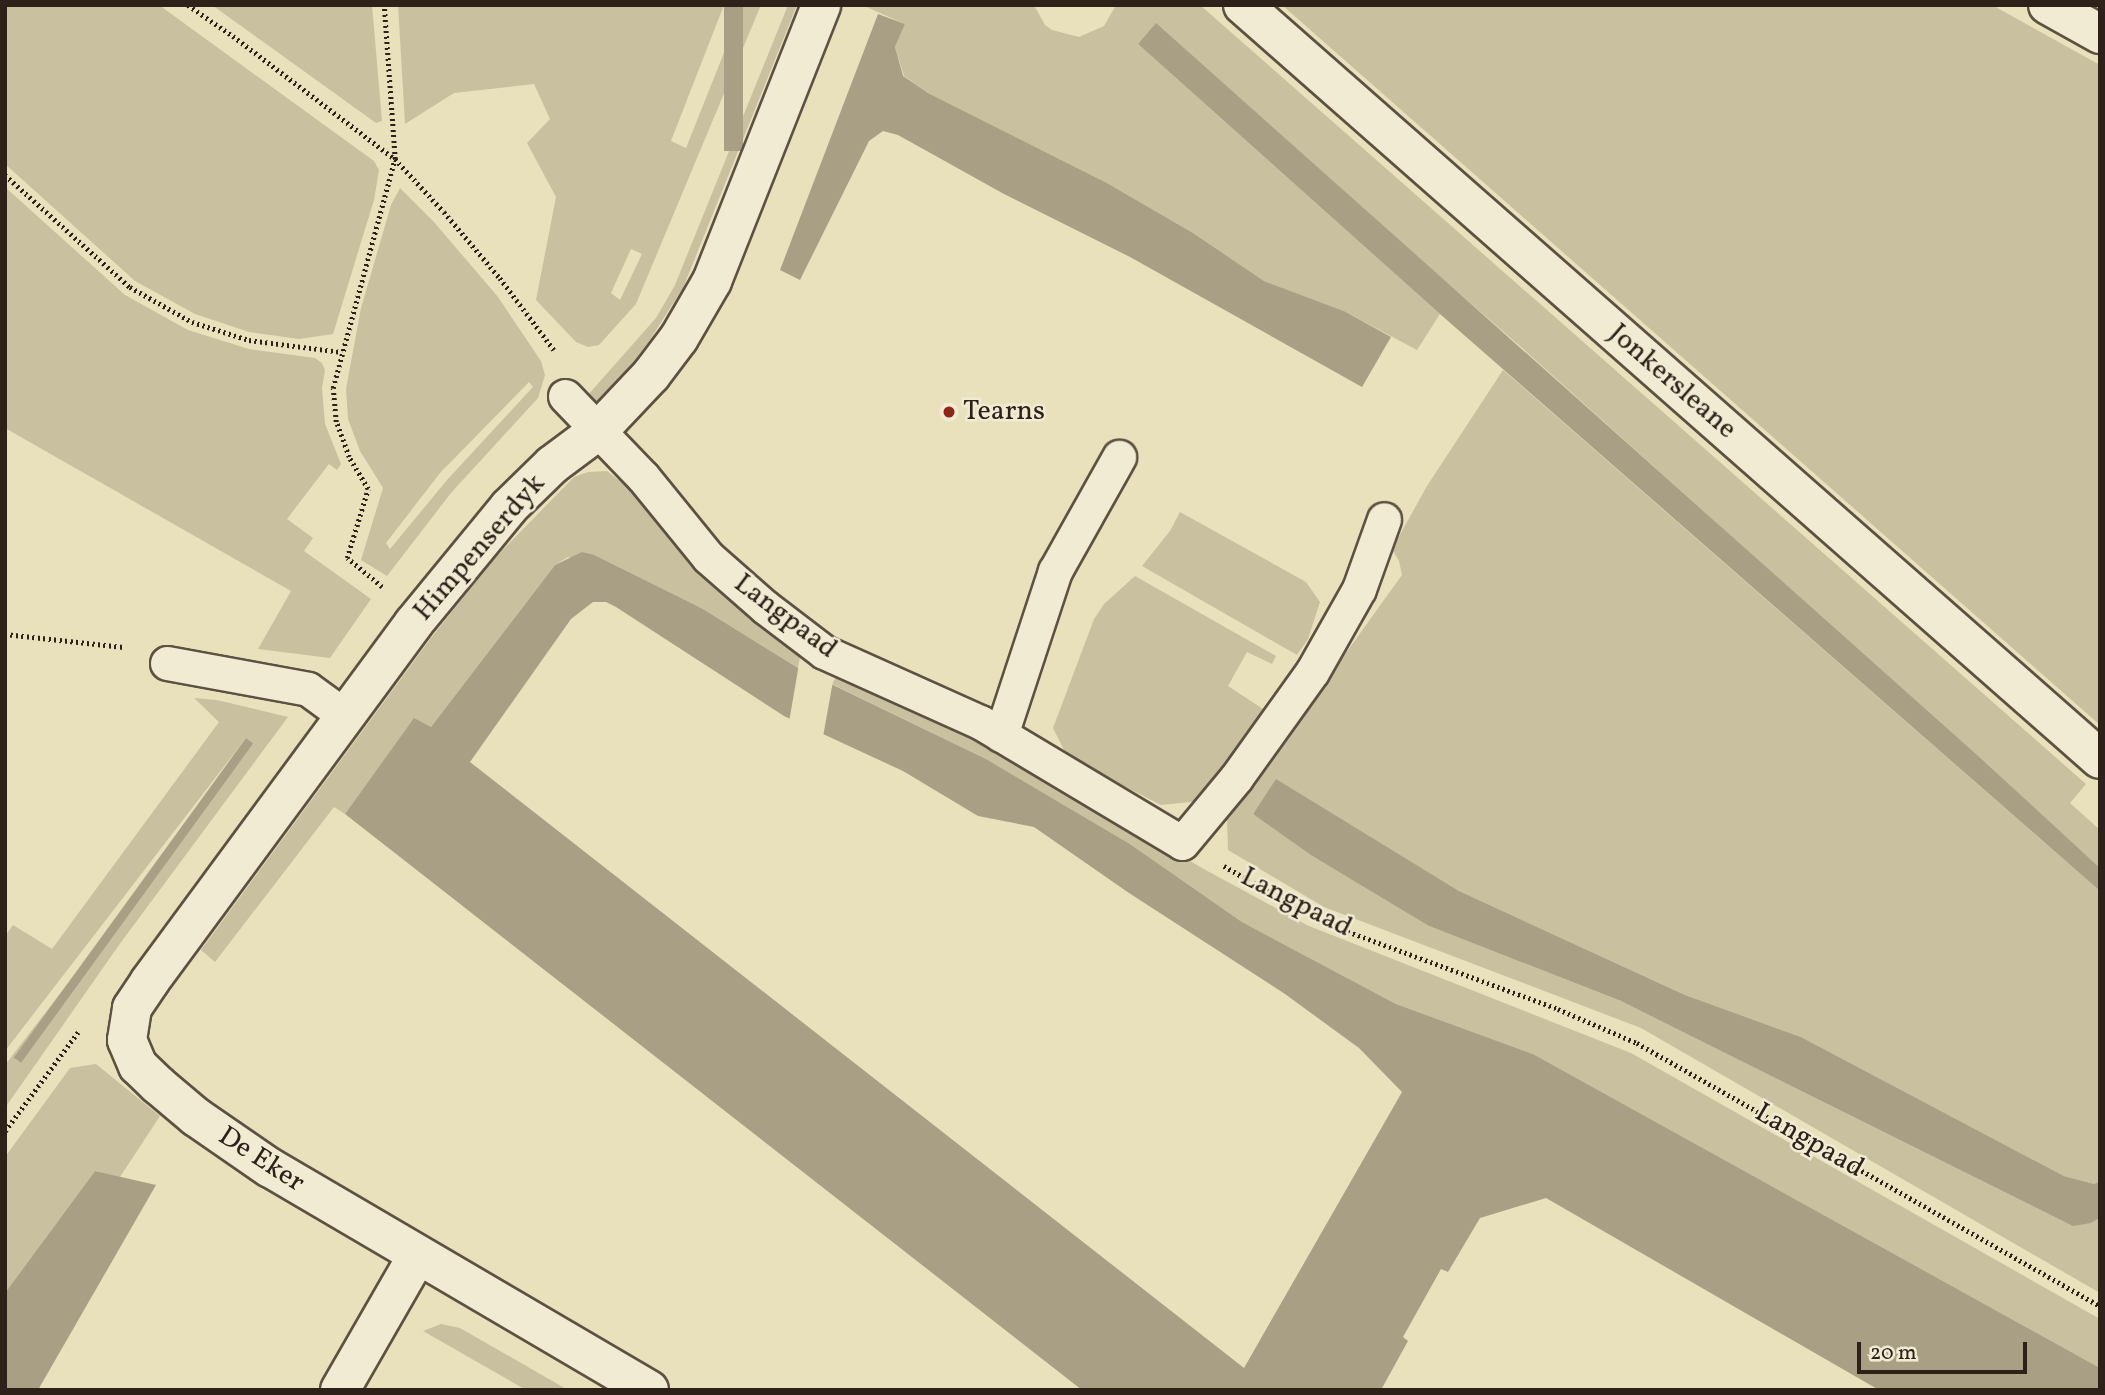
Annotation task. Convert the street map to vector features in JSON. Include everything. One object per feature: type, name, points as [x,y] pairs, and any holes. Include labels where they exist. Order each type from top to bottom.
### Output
[{"type":"street","name":"Himpenserdyk","points":[[127,1040],[132,1008],[150,981],[413,624],[509,507],[552,466],[599,430],[651,375],[679,338],[712,281],[821,5]]},
{"type":"street","name":"Jonkersleane","points":[[1243,5],[2100,758]]},
{"type":"street","points":[[2048,5],[2100,34]]},
{"type":"street","name":"De Eker","points":[[127,1040],[138,1066],[196,1117],[270,1168],[649,1390]]},
{"type":"street","points":[[340,1390],[417,1256]]},
{"type":"lane","name":"Langpaad","points":[[565,396],[643,477],[708,558],[765,607],[824,652],[1001,734],[1182,843]]},
{"type":"lane","points":[[1001,734],[1055,571],[1119,457]]},
{"type":"lane","points":[[1182,843],[1236,778],[1312,672],[1359,589],[1384,519]]},
{"type":"lane","points":[[167,663],[308,689],[345,716]]},
{"type":"path","points":[[188,5],[255,52],[395,159],[452,221],[563,359]]},
{"type":"path","points":[[384,5],[395,159],[333,388],[336,422],[349,457],[368,489],[347,558],[391,594]]},
{"type":"path","points":[[5,175],[131,287],[192,322],[249,340],[342,352]]},
{"type":"path","points":[[5,634],[123,647],[167,663]]},
{"type":"path","name":"Langpaad","points":[[1182,843],[1322,922],[1558,1009],[1637,1042],[2100,1306]]},
{"type":"path","points":[[5,1131],[84,1023]]},
{"type":"shaded area","points":[[5,5],[159,5],[374,161],[379,170],[374,200],[333,334],[299,339],[249,332],[195,314],[135,281],[5,164]]},
{"type":"shaded area","points":[[212,5],[372,5],[382,121],[376,123]]},
{"type":"shaded area","points":[[398,5],[724,5],[671,141],[686,148],[743,5],[761,5],[636,304],[599,345],[588,347],[576,342],[536,300],[556,197],[527,143],[550,119],[534,84],[454,93],[405,124]],"holes":[[[631,249],[642,254],[620,300],[611,293]]]},
{"type":"shaded area","points":[[724,5],[743,5],[743,151],[724,151]]},
{"type":"shaded area","points":[[788,5],[797,5],[683,288],[624,375],[595,405],[587,396],[656,318],[675,285]]},
{"type":"shaded area","points":[[862,5],[1034,5],[1045,25],[1052,30],[1079,37],[1104,26],[1116,5],[1200,5],[2086,784],[2070,803],[2100,830],[2100,868],[1521,347],[1331,182],[1156,24],[1138,44],[1440,314],[1417,350],[1344,311],[1264,281],[1193,233],[1107,183],[928,93],[904,76],[895,47],[905,24]]},
{"type":"shaded area","points":[[1282,5],[1992,5],[2100,65],[2100,725]]},
{"type":"shaded area","points":[[878,14],[905,24],[895,47],[903,76],[928,93],[1107,183],[1193,233],[1264,281],[1344,311],[1391,337],[1362,387],[1130,257],[1004,194],[898,135],[883,131],[869,141],[800,280],[780,270]]},
{"type":"shaded area","points":[[1156,23],[1977,755],[2100,868],[2100,891],[1440,314],[1138,44]]},
{"type":"shaded area","points":[[5,187],[125,295],[188,330],[249,349],[315,358],[322,363],[325,370],[322,388],[325,424],[341,464],[337,470],[329,464],[287,519],[313,538],[304,551],[371,599],[330,658],[258,649],[291,591],[5,428]]},
{"type":"shaded area","points":[[400,188],[434,222],[498,297],[541,361],[545,375],[538,398],[451,493],[387,576],[361,560],[383,488],[360,451],[348,419],[346,389],[361,308],[391,205]],"holes":[[[529,382],[533,387],[447,480],[390,549],[386,543],[440,473]]]},
{"type":"shaded area","points":[[1503,370],[2100,891],[2100,1181],[2094,1184],[2064,1176],[1801,1037],[1685,995],[1459,891],[1276,780],[1253,814],[1429,926],[1621,1001],[2091,1223],[2100,1218],[2100,1293],[1641,1028],[1324,907],[1228,850],[1227,818],[1402,575],[1399,561],[1392,549],[1427,486]]},
{"type":"shaded area","points":[[607,471],[639,496],[801,651],[798,668],[703,609],[568,557],[555,565],[431,727],[414,719],[345,814],[334,807],[215,962],[201,950],[431,638],[492,561],[574,477],[588,472]]},
{"type":"shaded area","points":[[1180,512],[1306,582],[1320,602],[1308,639],[1297,655],[1142,566],[1170,531]]},
{"type":"shaded area","points":[[582,552],[594,555],[703,609],[798,668],[986,759],[1130,844],[1242,922],[1396,1004],[1533,1054],[2100,1368],[2100,1390],[1879,1390],[1546,1198],[1480,1218],[1448,1272],[1441,1269],[1403,1337],[1408,1341],[1381,1390],[1082,1390],[345,814],[414,718],[431,727],[555,565]],"holes":[[[593,602],[606,602],[784,716],[903,771],[978,816],[1034,827],[1129,893],[1285,994],[1359,1048],[1402,1092],[1244,1368],[470,762],[571,619]]]},
{"type":"shaded area","points":[[1135,576],[1276,656],[1272,664],[1247,652],[1228,686],[1263,709],[1213,786],[1203,797],[1191,802],[1161,805],[1079,763],[1065,752],[1053,728],[1094,619],[1104,604]]},
{"type":"shaded area","points":[[837,675],[978,735],[1202,868],[1309,926],[1631,1053],[2100,1319],[2100,1368],[1533,1054],[1396,1004],[1242,922],[1130,844],[986,759],[832,684]]},
{"type":"shaded area","points":[[194,698],[217,700],[288,717],[119,945],[5,1108],[5,1065],[253,743],[246,738],[5,1051],[5,936],[13,925],[52,949],[219,722]]},
{"type":"shaded area","points":[[246,738],[253,743],[21,1063],[14,1058]]},
{"type":"shaded area","points":[[1276,779],[1459,891],[1685,995],[1801,1037],[2064,1176],[2094,1184],[2100,1181],[2100,1218],[2091,1223],[2073,1226],[1621,1001],[1429,926],[1311,855],[1253,814]]},
{"type":"shaded area","points":[[96,1064],[160,1116],[120,1177],[95,1171],[5,1293],[5,1157],[70,1068]]},
{"type":"shaded area","points":[[95,1171],[156,1185],[38,1390],[5,1390],[5,1293]]},
{"type":"shaded area","points":[[441,1324],[460,1328],[568,1390],[526,1390],[423,1331]]},
{"type":"pier","points":[[799,664],[833,681],[823,737],[789,722]]},
{"type":"place","name":"Tearns","points":[[949,412]]}]
